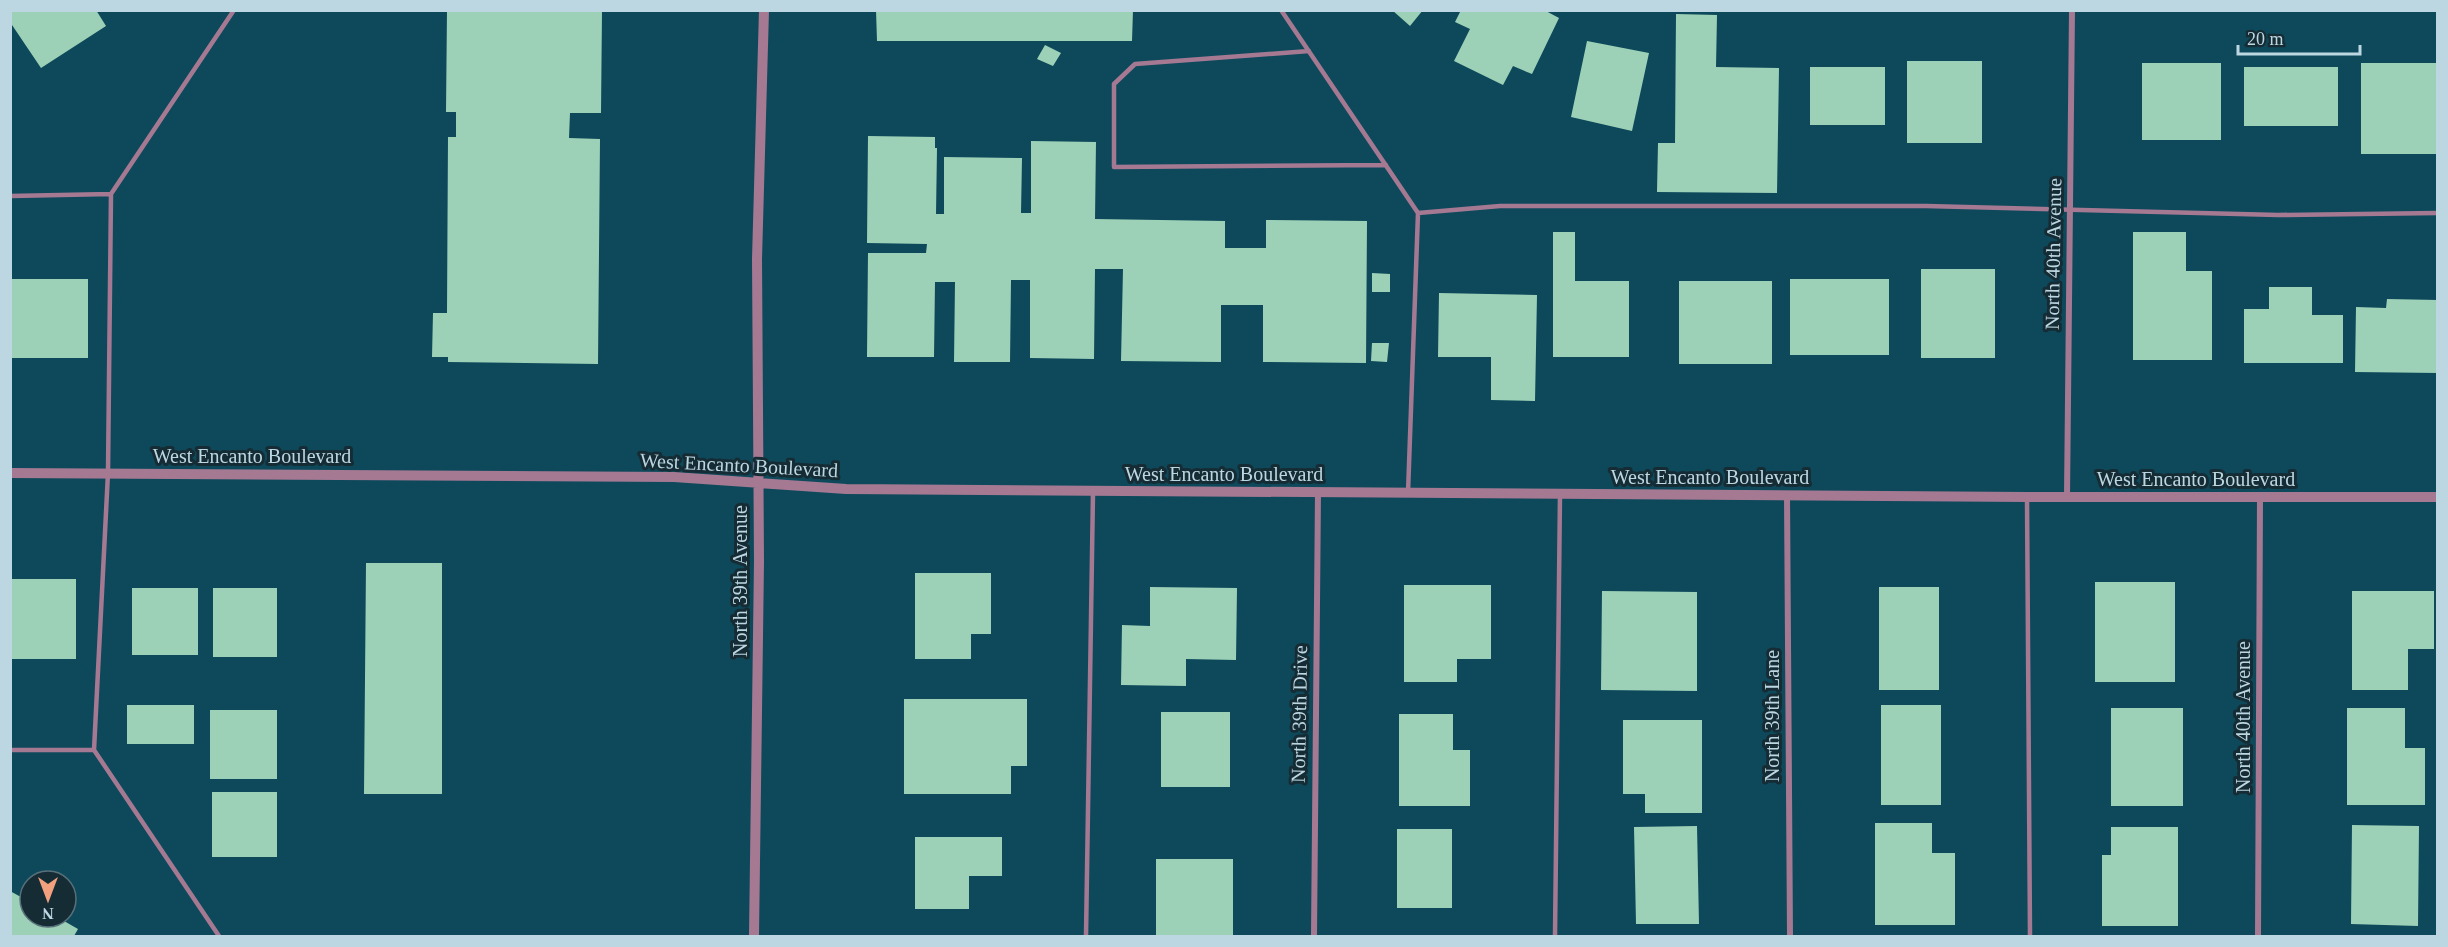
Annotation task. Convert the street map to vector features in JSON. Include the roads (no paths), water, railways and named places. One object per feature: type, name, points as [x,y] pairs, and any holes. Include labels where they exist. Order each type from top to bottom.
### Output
[{"type":"street","name":"North 39th Avenue","points":[[754,936],[759,483],[757,259],[764,10]]},
{"type":"street","name":"North 40th Avenue","points":[[2067,497],[2072,10]]},
{"type":"street","name":"West Encanto Boulevard","points":[[10,473],[674,477],[846,489],[2027,497],[2438,497]]},
{"type":"street","name":"North 39th Drive","points":[[1314,936],[1318,492]]},
{"type":"street","name":"North 39th Lane","points":[[1786,495],[1790,936]]},
{"type":"street","name":"North 40th Avenue","points":[[2258,936],[2260,498]]},
{"type":"lane","points":[[219,936],[94,750],[108,473],[111,194],[234,10]]},
{"type":"lane","points":[[1281,10],[1418,213],[1408,493]]},
{"type":"lane","points":[[1309,51],[1135,64],[1114,84],[1114,167],[1386,165]]},
{"type":"lane","points":[[10,196],[111,194]]},
{"type":"lane","points":[[1418,213],[1500,206],[1926,206],[2278,215],[2438,213]]},
{"type":"lane","points":[[1086,936],[1093,491]]},
{"type":"lane","points":[[1555,936],[1560,494]]},
{"type":"lane","points":[[2027,497],[2030,936]]},
{"type":"lane","points":[[10,750],[94,750]]}]
